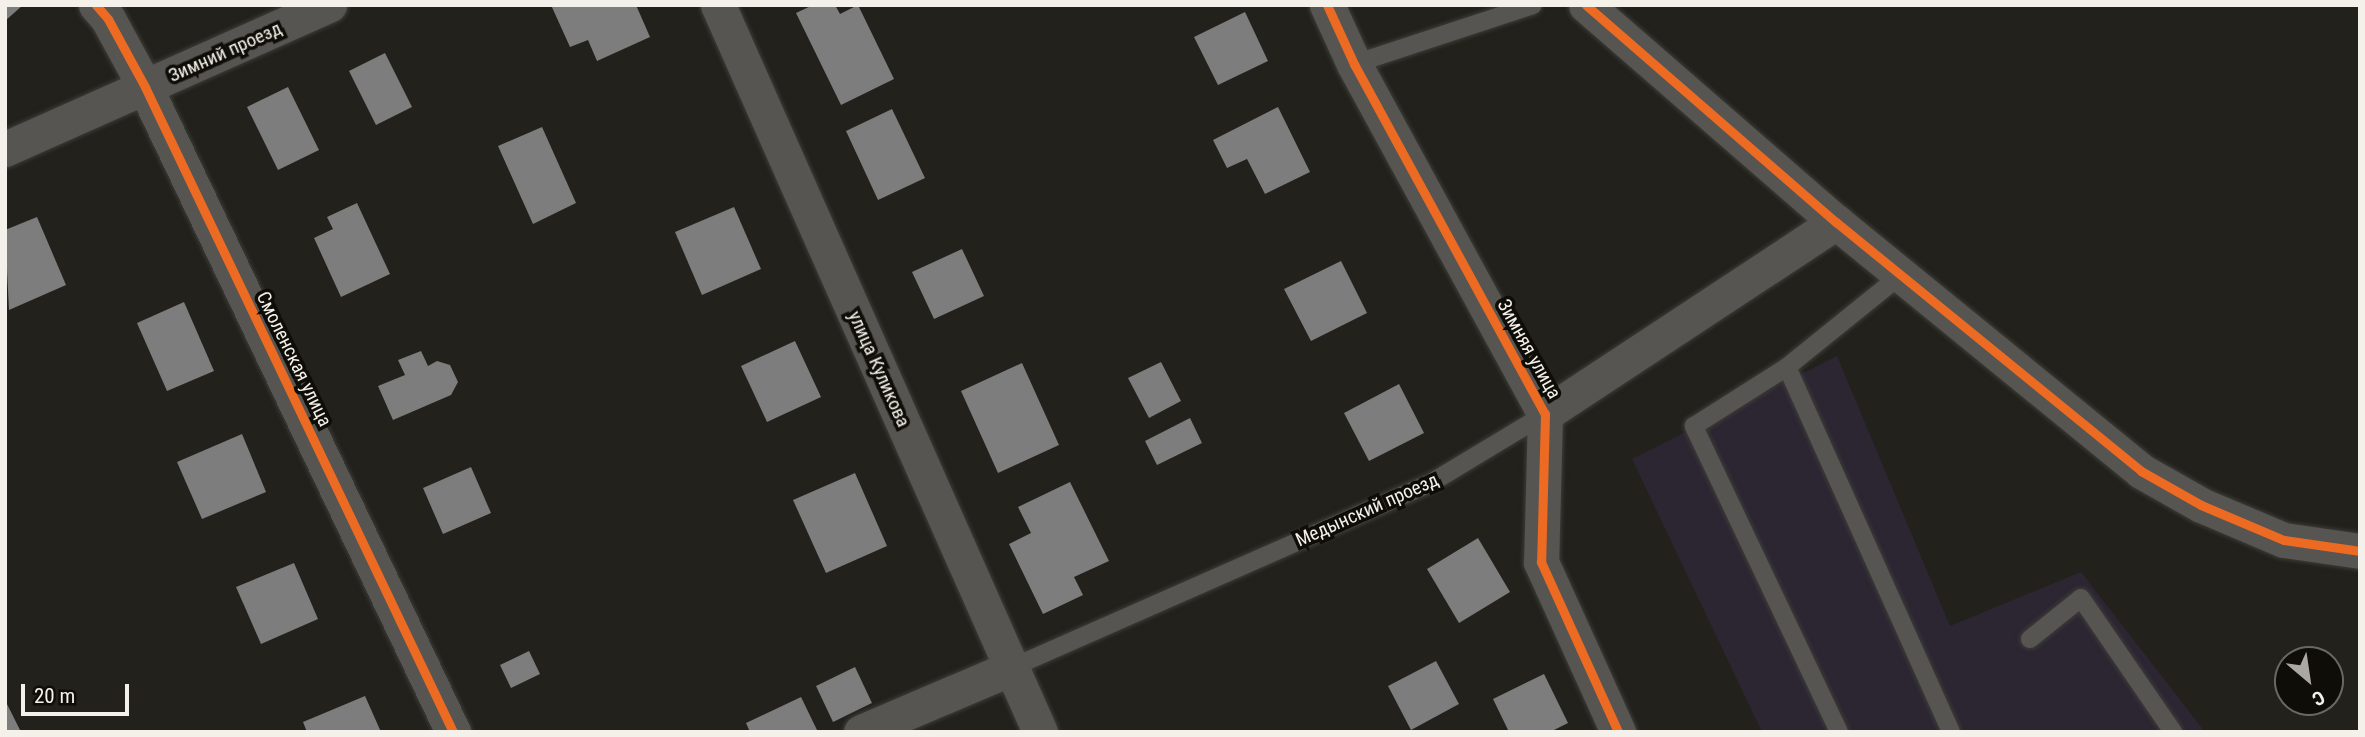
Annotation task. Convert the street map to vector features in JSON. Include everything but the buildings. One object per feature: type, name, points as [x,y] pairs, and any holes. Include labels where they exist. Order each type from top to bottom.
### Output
[{"type":"street","name":"Смоленская улица","points":[[96,5],[108,19],[145,87],[453,732]]},
{"type":"street","name":"Зимний проезд","points":[[5,149],[329,5]]},
{"type":"street","name":"улица Куликова","points":[[718,5],[1040,732]]},
{"type":"street","name":"Зимняя улица","points":[[1327,5],[1354,64],[1545,414],[1541,562],[1618,732]]},
{"type":"street","points":[[1586,5],[1836,222],[2141,471],[2201,505],[2284,540],[2360,551]]},
{"type":"street","name":"Медынский проезд","points":[[1545,414],[1836,222]]},
{"type":"street","name":"Медынский проезд","points":[[861,732],[1012,668]]},
{"type":"lane","points":[[1354,64],[1533,5]]},
{"type":"lane","points":[[1839,732],[1694,426],[1787,367],[1901,275]]},
{"type":"lane","points":[[1787,367],[1951,732]]},
{"type":"lane","name":"Медынский проезд","points":[[1012,668],[1434,481],[1545,414]]},
{"type":"lane","points":[[2029,639],[2081,598],[2173,732]]},
{"type":"shaded area","points":[[1837,356],[1950,626],[2081,572],[2205,732],[1762,732],[1632,459]]},
{"type":"cycle path","points":[[96,5],[108,19],[145,87],[453,732]]},
{"type":"cycle path","points":[[1327,5],[1354,64],[1545,414],[1541,562],[1618,732]]},
{"type":"cycle path","points":[[1586,5],[1836,222],[2141,471],[2201,505],[2284,540],[2360,551]]}]
